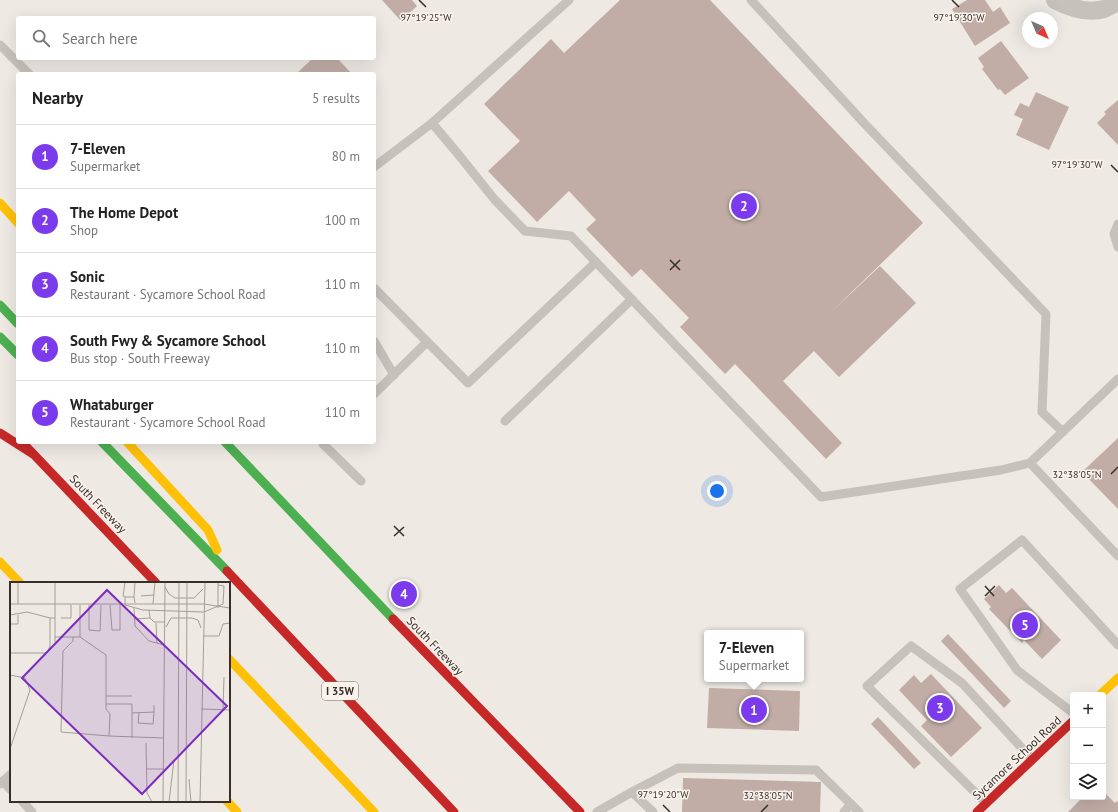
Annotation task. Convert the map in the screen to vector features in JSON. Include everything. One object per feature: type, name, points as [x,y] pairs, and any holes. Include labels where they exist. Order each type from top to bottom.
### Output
[{"type":"main road","points":[[0,203],[16,218]]},
{"type":"main road","points":[[0,305],[16,322]]},
{"type":"main road","points":[[0,337],[16,353]]},
{"type":"main road","points":[[9,428],[16,436]]},
{"type":"main road","points":[[0,433],[16,443]]},
{"type":"main road","points":[[18,444],[35,455]]},
{"type":"main road","name":"South Freeway","points":[[24,444],[155,582]]},
{"type":"main road","name":"I 35W","points":[[104,444],[226,570],[454,812]]},
{"type":"main road","points":[[129,444],[208,530],[226,570]]},
{"type":"main road","name":"South Freeway","points":[[227,444],[404,631],[580,812]]},
{"type":"main road","points":[[0,562],[19,582]]},
{"type":"main road","points":[[230,660],[374,812]]},
{"type":"main road","points":[[1103,692],[1118,678]]},
{"type":"main road","name":"Sycamore School Road","points":[[977,812],[1070,724]]},
{"type":"main road","points":[[228,802],[237,812]]},
{"type":"street","points":[[1055,0],[1068,7],[1086,11],[1103,9],[1118,2]]},
{"type":"lane","points":[[376,166],[432,124],[569,0]]},
{"type":"lane","points":[[751,0],[864,123],[1046,314],[1042,412],[1063,432]]},
{"type":"lane","points":[[0,45],[27,72]]},
{"type":"lane","points":[[432,124],[495,200],[525,231],[571,236],[821,497],[1001,470],[1030,464],[1118,379]]},
{"type":"lane","points":[[1118,224],[1114,234],[1118,247]]},
{"type":"lane","points":[[376,290],[468,383],[596,262]]},
{"type":"lane","points":[[505,421],[632,299]]},
{"type":"lane","points":[[376,392],[427,342]]},
{"type":"lane","points":[[376,344],[394,375]]},
{"type":"lane","points":[[324,444],[361,481]]},
{"type":"lane","points":[[1030,464],[1118,556]]},
{"type":"lane","points":[[1070,711],[1017,670],[960,589],[1022,540],[1118,645]]},
{"type":"lane","points":[[986,803],[867,686],[911,646],[962,683],[1032,759]]},
{"type":"lane","points":[[597,812],[678,768],[816,770],[859,812]]},
{"type":"lane","points":[[10,775],[2,783],[10,789]]},
{"type":"lane","points":[[632,792],[654,812]]},
{"type":"lane","points":[[23,802],[32,812]]},
{"type":"lane","points":[[844,812],[851,804]]},
{"type":"building","points":[[382,0],[412,0],[417,6],[401,21]]},
{"type":"building","points":[[620,0],[710,0],[923,223],[828,315],[880,266],[916,303],[839,377],[814,351],[783,381],[842,443],[826,459],[735,364],[725,374],[680,327],[689,318],[641,269],[632,277],[586,229],[596,220],[569,191],[537,222],[488,171],[520,141],[484,104],[551,39],[564,53]]},
{"type":"building","points":[[967,0],[985,0],[993,12],[1000,7],[1010,23],[975,46],[952,9]]},
{"type":"building","points":[[1001,41],[1029,78],[1005,95],[1000,89],[998,90],[982,69],[984,67],[978,58]]},
{"type":"building","points":[[311,60],[339,60],[350,72],[298,72]]},
{"type":"building","points":[[1036,92],[1069,107],[1049,150],[1016,135],[1023,119],[1014,115],[1020,103],[1029,107]]},
{"type":"building","points":[[1118,100],[1118,145],[1097,123],[1106,114],[1104,112]]},
{"type":"building","points":[[1118,438],[1118,509],[1082,472]]},
{"type":"building","points":[[999,585],[1006,593],[1012,588],[1061,640],[1042,659],[1024,640],[1022,643],[989,609],[991,607],[984,599]]},
{"type":"building","points":[[948,634],[1011,701],[1004,708],[941,641]]},
{"type":"building","points":[[931,674],[982,728],[951,757],[921,726],[927,720],[899,690],[914,675],[921,683]]},
{"type":"building","points":[[709,688],[800,691],[799,731],[707,728]]},
{"type":"building","points":[[878,717],[921,763],[914,769],[871,724]]},
{"type":"building","points":[[683,778],[821,782],[820,812],[682,812]]},
{"type":"building","points":[[1106,794],[1115,803],[1117,801],[1118,802],[1118,812],[1068,812],[1080,800],[1106,800]]},
{"type":"traffic: fast","points":[[0,305],[16,322]]},
{"type":"traffic: fast","points":[[0,337],[16,353]]},
{"type":"traffic: fast","points":[[104,444],[227,571]]},
{"type":"traffic: fast","points":[[227,444],[393,619]]},
{"type":"traffic: slow","points":[[0,203],[16,221]]},
{"type":"traffic: slow","points":[[129,444],[208,530],[217,550]]},
{"type":"traffic: slow","points":[[0,562],[19,582]]},
{"type":"traffic: slow","points":[[230,660],[374,812]]},
{"type":"traffic: slow","points":[[1103,692],[1118,678]]},
{"type":"traffic: slow","points":[[228,802],[237,812]]},
{"type":"traffic: jam","points":[[0,433],[16,443]]},
{"type":"traffic: jam","points":[[17,444],[33,454]]},
{"type":"traffic: jam","points":[[24,444],[155,582]]},
{"type":"traffic: jam","points":[[227,571],[454,812]]},
{"type":"traffic: jam","points":[[393,619],[580,812]]},
{"type":"traffic: jam","points":[[977,812],[1070,724]]},
{"type":"place","name":"The Home Depot","points":[[744,206]]},
{"type":"place","name":"South Fwy & Sycamore School","points":[[404,594]]},
{"type":"place","name":"Whataburger","points":[[1025,625]]},
{"type":"place","name":"Sonic","points":[[940,708]]},
{"type":"place","name":"7-Eleven","points":[[754,710]]}]
